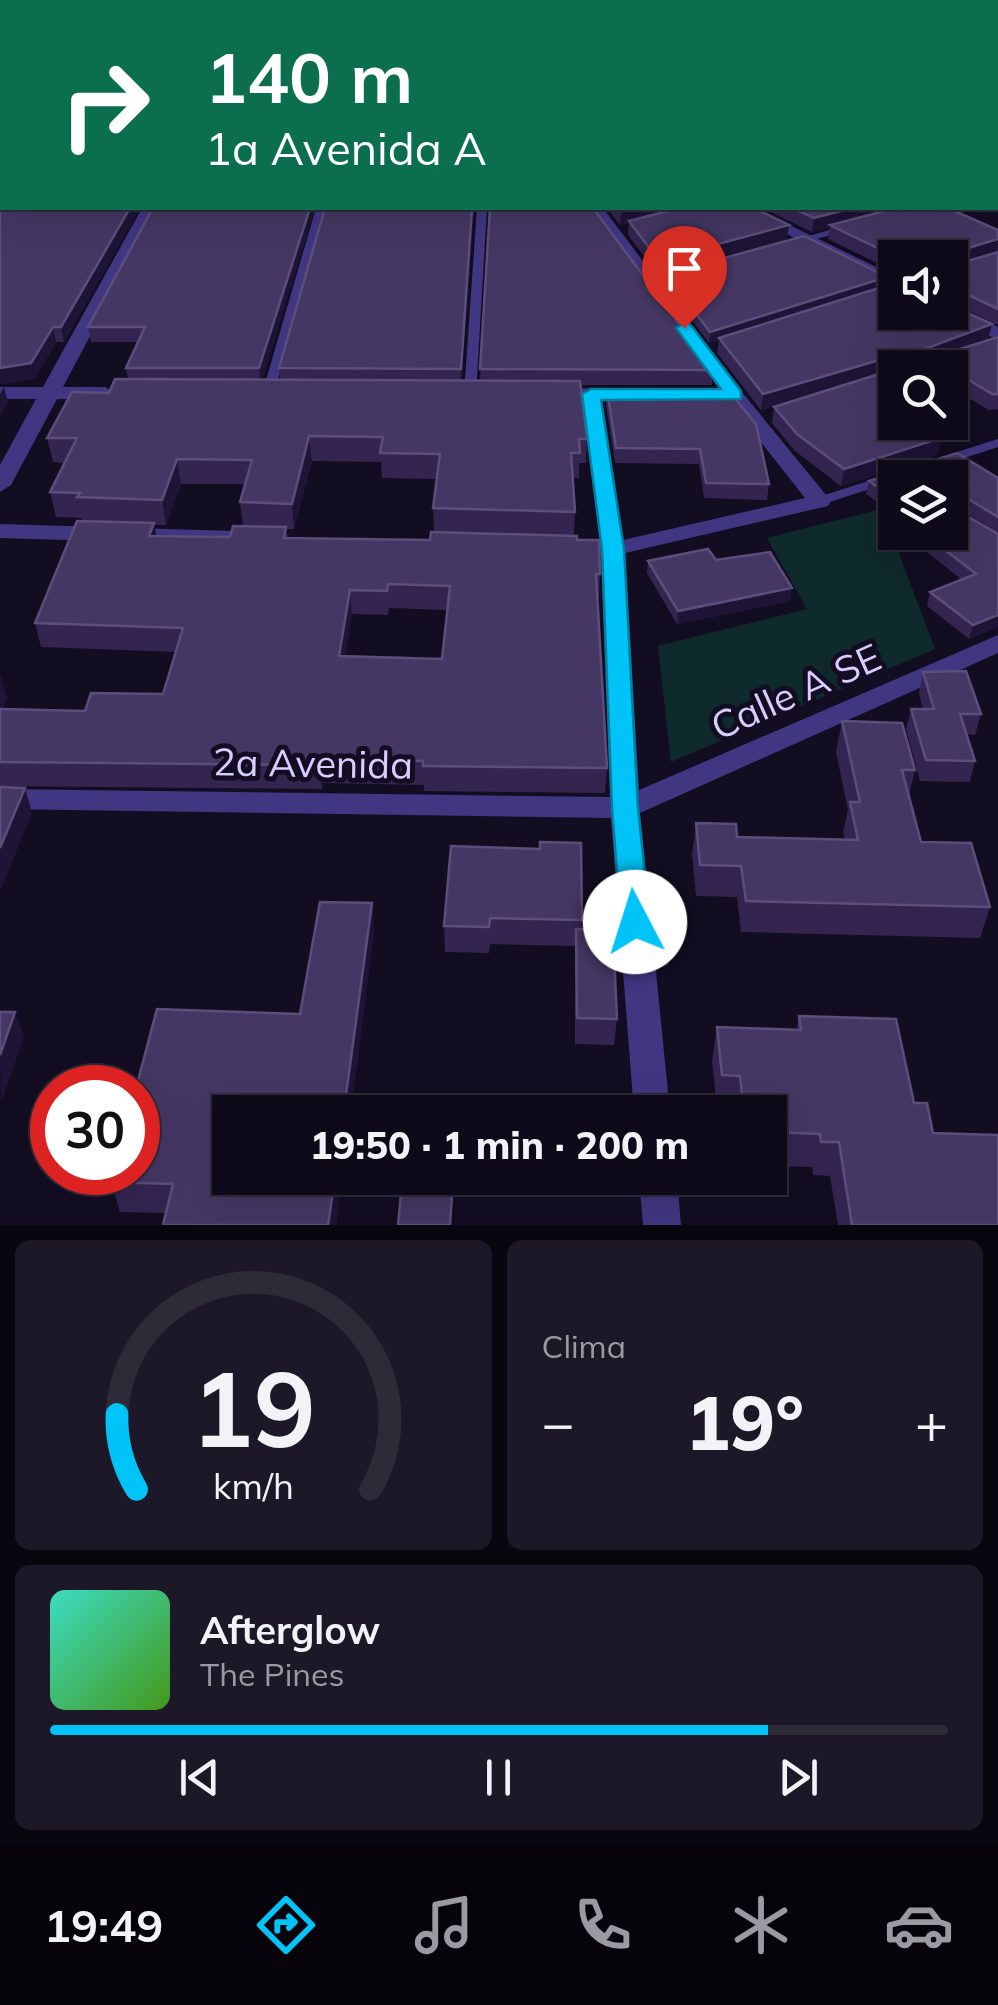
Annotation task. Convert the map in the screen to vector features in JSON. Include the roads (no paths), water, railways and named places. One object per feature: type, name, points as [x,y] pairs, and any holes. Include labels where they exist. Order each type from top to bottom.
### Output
[{"type":"street","points":[[0,485],[149,210]]},
{"type":"street","points":[[534,547],[613,549],[820,501],[763,417],[734,395],[710,348],[623,230],[598,210]]},
{"type":"street","points":[[745,210],[797,241],[878,276]]},
{"type":"street","points":[[968,319],[998,334]]},
{"type":"street","points":[[0,393],[129,393]]},
{"type":"street","points":[[522,394],[663,395]]},
{"type":"street","points":[[591,394],[613,549],[625,808],[650,1095]]},
{"type":"street","points":[[698,395],[734,395]]},
{"type":"street","points":[[0,531],[257,538]]},
{"type":"street","name":"Calle A SE","points":[[625,808],[998,643]]},
{"type":"street","name":"2a Avenida","points":[[0,799],[625,808]]},
{"type":"street","points":[[659,1195],[662,1225]]},
{"type":"lane","points":[[267,394],[320,210]]},
{"type":"lane","points":[[469,394],[482,210]]},
{"type":"lane","points":[[797,241],[856,226]]},
{"type":"lane","points":[[982,348],[998,343]]},
{"type":"lane","points":[[947,460],[998,443]]},
{"type":"lane","points":[[820,501],[878,482]]}]
